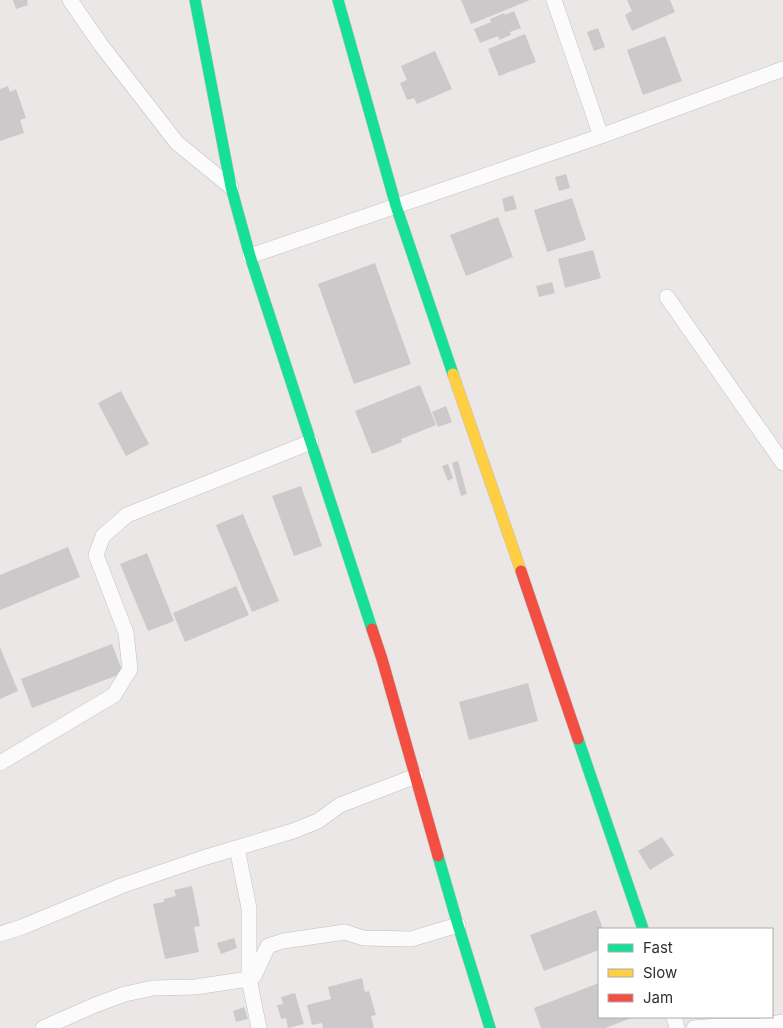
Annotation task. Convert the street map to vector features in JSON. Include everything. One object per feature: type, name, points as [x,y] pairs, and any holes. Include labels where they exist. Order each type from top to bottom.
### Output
[{"type":"street","points":[[70,0],[101,45],[177,142],[231,188]]},
{"type":"street","points":[[195,0],[231,188],[250,256],[382,659],[458,925],[490,1028]]},
{"type":"street","points":[[338,0],[396,206],[644,928]]},
{"type":"street","points":[[554,0],[601,136]]},
{"type":"street","points":[[250,256],[601,136],[783,69]]},
{"type":"street","points":[[667,297],[783,463]]},
{"type":"street","points":[[0,763],[114,695],[130,669],[126,633],[96,555],[104,536],[127,515],[311,442]]},
{"type":"street","points":[[0,934],[22,927],[121,886],[203,858],[293,831],[318,821],[340,805],[416,776]]},
{"type":"street","points":[[237,848],[248,908],[249,979],[259,1028]]},
{"type":"street","points":[[43,1028],[125,994],[153,988],[195,987],[249,979],[254,976],[268,946],[283,941],[345,932],[363,938],[411,939],[458,925]]},
{"type":"street","points":[[694,1028],[760,1026],[783,1022]]},
{"type":"building","points":[[13,0],[27,0],[28,5],[16,9]]},
{"type":"building","points":[[461,0],[530,0],[471,24]]},
{"type":"building","points":[[627,0],[670,0],[675,12],[632,31],[625,15],[632,11]]},
{"type":"building","points":[[514,11],[521,28],[510,32],[511,35],[499,40],[498,36],[480,43],[474,29],[491,22],[490,19]]},
{"type":"building","points":[[598,28],[605,47],[594,51],[587,32]]},
{"type":"building","points":[[525,34],[536,62],[499,76],[488,49]]},
{"type":"building","points":[[665,36],[682,81],[643,95],[627,50]]},
{"type":"building","points":[[435,51],[452,89],[417,104],[414,98],[407,100],[400,83],[407,80],[401,66]]},
{"type":"building","points":[[8,86],[10,92],[16,89],[26,118],[20,120],[24,133],[0,141],[0,89]]},
{"type":"building","points":[[566,174],[570,188],[559,191],[555,177]]},
{"type":"building","points":[[513,195],[517,209],[505,212],[502,199]]},
{"type":"building","points":[[572,198],[586,240],[547,252],[534,210]]},
{"type":"building","points":[[498,217],[513,257],[466,276],[450,235]]},
{"type":"building","points":[[593,250],[601,278],[565,288],[558,259]]},
{"type":"building","points":[[375,263],[411,364],[354,384],[318,284]]},
{"type":"building","points":[[552,282],[555,293],[539,297],[536,286]]},
{"type":"building","points":[[420,385],[436,425],[401,439],[402,442],[372,454],[355,411]]},
{"type":"building","points":[[121,391],[149,444],[126,456],[98,403]]},
{"type":"building","points":[[446,406],[452,422],[438,427],[432,412]]},
{"type":"building","points":[[458,461],[467,494],[461,496],[452,463]]},
{"type":"building","points":[[448,464],[453,478],[448,481],[442,466]]},
{"type":"building","points":[[301,486],[322,546],[294,556],[272,496]]},
{"type":"building","points":[[243,514],[279,601],[252,612],[216,525]]},
{"type":"building","points":[[68,547],[80,577],[0,610],[0,575]]},
{"type":"building","points":[[147,553],[174,621],[148,631],[120,564]]},
{"type":"building","points":[[236,586],[249,615],[185,642],[173,613]]},
{"type":"building","points":[[112,644],[123,673],[32,708],[21,679]]},
{"type":"building","points":[[0,647],[18,691],[0,699]]},
{"type":"building","points":[[528,683],[538,721],[469,740],[459,702]]},
{"type":"building","points":[[662,837],[674,855],[650,870],[638,851]]},
{"type":"building","points":[[192,886],[200,926],[194,927],[199,952],[165,959],[153,904],[164,902],[164,899],[176,896],[174,890]]},
{"type":"building","points":[[596,910],[603,928],[598,928],[598,950],[544,971],[530,935]]},
{"type":"building","points":[[234,938],[237,948],[221,954],[217,943]]},
{"type":"building","points":[[362,978],[365,992],[369,991],[376,1015],[371,1016],[374,1028],[323,1028],[322,1023],[312,1025],[307,1005],[331,999],[328,987]]},
{"type":"building","points":[[598,983],[598,1018],[631,1018],[605,1028],[541,1028],[534,1008]]},
{"type":"building","points":[[295,993],[304,1024],[288,1028],[286,1018],[281,1019],[277,1005],[283,1004],[281,997]]},
{"type":"building","points":[[244,1007],[248,1019],[236,1022],[233,1011]]},
{"type":"traffic: fast","points":[[195,0],[231,187],[250,256],[372,629]]},
{"type":"traffic: fast","points":[[338,0],[396,206],[453,374]]},
{"type":"traffic: fast","points":[[578,739],[643,928]]},
{"type":"traffic: fast","points":[[438,856],[490,1028]]},
{"type":"traffic: slow","points":[[453,374],[521,571]]},
{"type":"traffic: jam","points":[[521,571],[578,739]]},
{"type":"traffic: jam","points":[[372,629],[438,856]]}]
